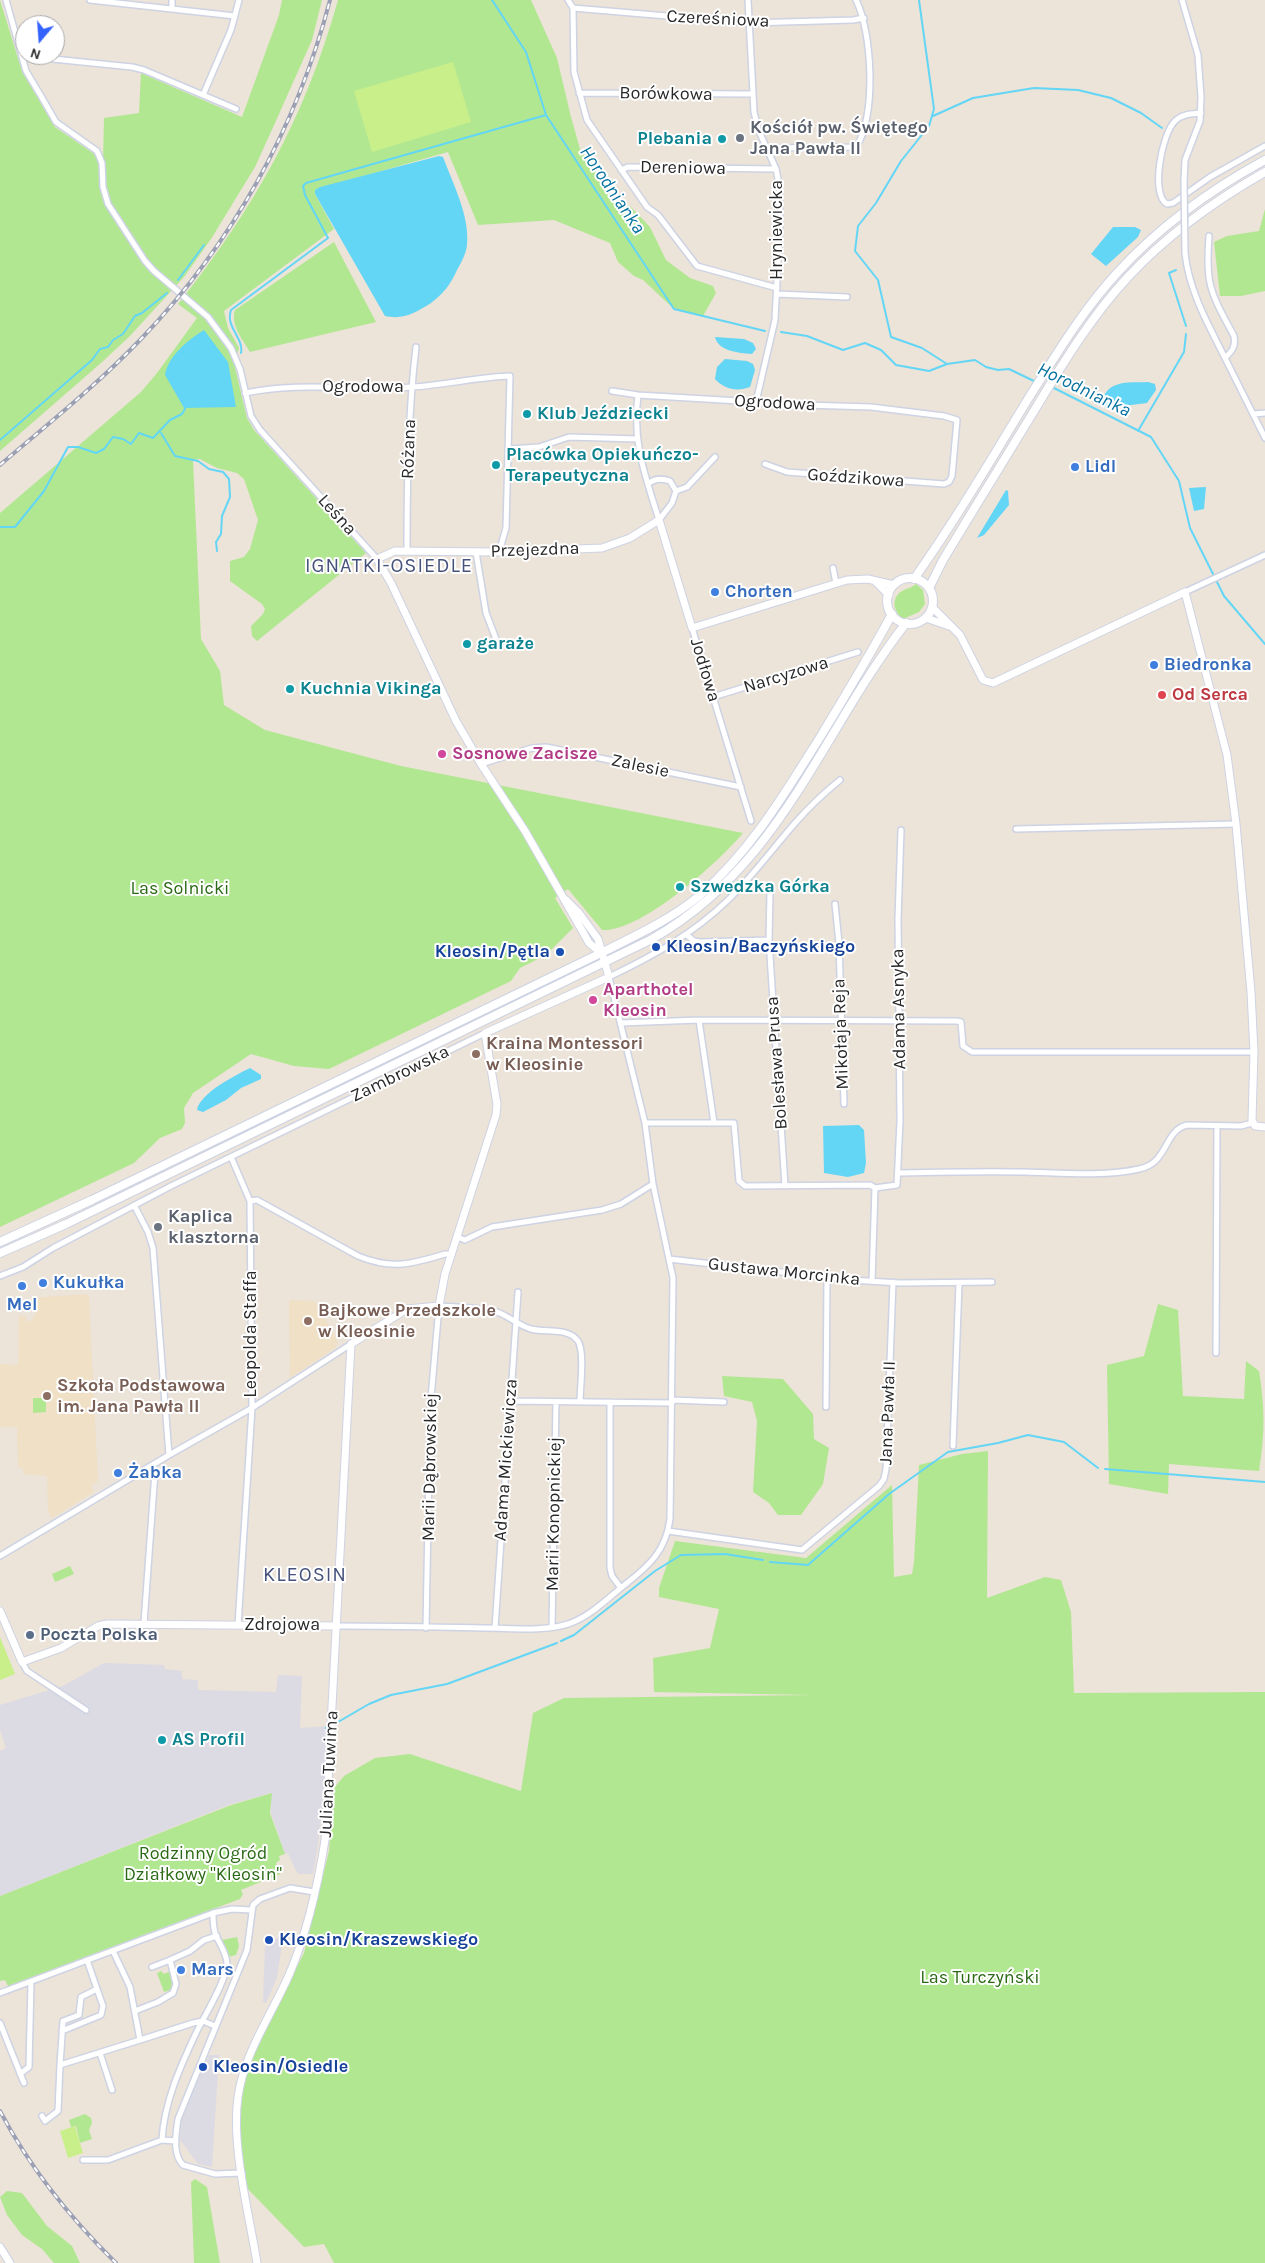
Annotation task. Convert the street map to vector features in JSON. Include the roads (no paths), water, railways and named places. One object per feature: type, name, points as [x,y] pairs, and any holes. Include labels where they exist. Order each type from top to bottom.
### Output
[{"type":"main road","points":[[914,579],[935,549],[1046,370],[1094,301],[1145,245],[1170,223],[1207,194],[1265,160]]},
{"type":"main road","points":[[929,588],[943,560],[1040,401],[1102,308],[1127,278],[1154,251],[1211,205],[1265,172]]},
{"type":"main road","points":[[914,579],[920,580],[929,588],[933,601],[932,608],[926,618],[920,622],[906,623],[892,614],[888,604],[889,595],[894,585],[903,580],[914,579]]},
{"type":"main road","name":"Zambrowska","points":[[0,1242],[92,1200],[601,953],[657,924],[686,906],[727,870],[756,837],[856,678],[892,614]]},
{"type":"main road","name":"Zambrowska","points":[[0,1253],[72,1221],[652,939],[701,907],[738,871],[765,838],[794,797],[882,657],[906,623]]},
{"type":"street","points":[[6,0],[15,30]]},
{"type":"street","points":[[90,0],[116,1],[235,16]]},
{"type":"street","points":[[172,0],[172,8]]},
{"type":"street","points":[[203,95],[235,16],[238,0]]},
{"type":"street","points":[[568,0],[572,8],[572,53],[579,93],[587,120],[647,207],[658,215],[697,266],[777,288]]},
{"type":"street","name":"Hryniewicka","points":[[748,0],[752,94],[758,129],[776,169],[779,184],[780,221],[775,320],[756,402]]},
{"type":"street","points":[[768,148],[856,147],[864,136],[870,109],[867,42],[864,18],[856,0]]},
{"type":"street","points":[[1182,0],[1198,55],[1200,113],[1196,134],[1185,160],[1185,253],[1187,270],[1195,295],[1224,358],[1265,438]]},
{"type":"street","name":"Czereśniowa","points":[[572,8],[749,23],[864,18]]},
{"type":"street","points":[[65,61],[132,67],[144,70],[236,109]]},
{"type":"street","name":"Leśna","points":[[25,65],[26,71],[56,122],[97,151],[102,163],[103,187],[108,204],[145,261],[208,317],[231,348],[240,369],[251,416],[260,430],[378,559],[441,692],[481,764],[566,900],[598,939],[610,977]]},
{"type":"street","name":"Borówkowa","points":[[579,93],[752,94]]},
{"type":"street","points":[[1200,113],[1183,116],[1176,120],[1167,133],[1159,175],[1159,191],[1163,202],[1173,203],[1210,177],[1265,146]]},
{"type":"street","name":"Dereniowa","points":[[621,170],[628,167],[776,169]]},
{"type":"street","points":[[1209,236],[1209,285],[1214,301],[1234,336],[1235,342],[1232,351],[1224,358]]},
{"type":"street","points":[[777,294],[847,298]]},
{"type":"street","name":"Różana","points":[[407,551],[411,387],[416,347]]},
{"type":"street","name":"Ogrodowa","points":[[245,393],[286,386],[411,387],[482,377],[510,376],[509,449]]},
{"type":"street","name":"Ogrodowa","points":[[612,391],[638,395],[770,404],[871,407],[944,416],[957,420],[952,476],[949,482]]},
{"type":"street","points":[[499,552],[506,528],[509,449],[539,447],[569,437],[637,439],[638,395]]},
{"type":"street","points":[[1254,414],[1265,413]]},
{"type":"street","name":"Jodłowa","points":[[637,439],[642,468],[751,821]]},
{"type":"street","points":[[676,491],[687,487],[715,457]]},
{"type":"street","name":"Goździkowa","points":[[765,464],[787,472],[944,484],[949,482]]},
{"type":"street","points":[[648,484],[658,478],[664,478],[670,481],[676,491]]},
{"type":"street","points":[[659,520],[672,502],[676,491]]},
{"type":"street","name":"Przejezdna","points":[[378,559],[389,552],[499,552],[611,546],[630,538],[659,520]]},
{"type":"street","points":[[476,552],[486,613],[496,639]]},
{"type":"street","points":[[932,608],[960,636],[983,680],[993,684],[1265,555]]},
{"type":"street","points":[[833,568],[836,583]]},
{"type":"street","points":[[692,628],[836,583],[858,578],[894,585]]},
{"type":"street","points":[[875,581],[889,595]]},
{"type":"street","points":[[1185,592],[1227,755],[1236,824],[1250,981],[1254,1052],[1252,1123]]},
{"type":"street","points":[[926,618],[951,627]]},
{"type":"street","name":"Narcyzowa","points":[[713,698],[858,652]]},
{"type":"street","name":"Zalesie","points":[[481,764],[532,748],[546,747],[741,787]]},
{"type":"street","name":"Zambrowska","points":[[0,1276],[23,1267],[134,1205],[485,1032],[641,962],[687,935],[729,900],[801,816],[840,780]]},
{"type":"street","points":[[1016,829],[1236,824]]},
{"type":"street","name":"Adama Asnyka","points":[[874,1188],[897,1185],[898,1182],[898,919],[901,830]]},
{"type":"street","name":"Bolesława Prusa","points":[[770,891],[769,940],[785,1186]]},
{"type":"street","name":"Mikołaja Reja","points":[[835,904],[844,1104]]},
{"type":"street","points":[[687,935],[694,941],[700,942],[769,940]]},
{"type":"street","points":[[610,977],[645,1123],[653,1184],[673,1278],[668,1531]]},
{"type":"street","points":[[621,1023],[698,1020],[957,1021],[961,1022],[963,1046],[972,1052],[1254,1052]]},
{"type":"street","points":[[698,1020],[714,1122]]},
{"type":"street","points":[[439,1306],[457,1237],[496,1115],[497,1104],[485,1032]]},
{"type":"street","points":[[645,1123],[734,1123],[738,1181],[745,1186],[870,1185],[874,1188],[872,1281]]},
{"type":"street","points":[[898,1173],[986,1171],[1104,1174],[1132,1170],[1154,1163],[1162,1155],[1174,1132],[1180,1126],[1241,1126],[1252,1123],[1263,1127]]},
{"type":"street","points":[[1216,1353],[1217,1126]]},
{"type":"street","points":[[231,1157],[250,1201],[257,1200],[322,1238],[358,1256],[376,1262],[402,1266],[445,1254],[452,1254]]},
{"type":"street","points":[[457,1237],[466,1240],[492,1227],[602,1210],[621,1204],[653,1184]]},
{"type":"street","name":"Leopolda Staffa","points":[[238,1625],[252,1408],[250,1201]]},
{"type":"street","points":[[134,1205],[154,1248],[169,1454]]},
{"type":"street","name":"Gustawa Morcinka","points":[[670,1259],[827,1278],[892,1282],[992,1282]]},
{"type":"street","points":[[826,1407],[827,1278]]},
{"type":"street","name":"Jana Pawła II","points":[[668,1531],[802,1550],[879,1486],[884,1478],[886,1469],[892,1282]]},
{"type":"street","points":[[953,1446],[959,1283]]},
{"type":"street","name":"Adama Mickiewicza","points":[[494,1628],[518,1292]]},
{"type":"street","points":[[0,1556],[169,1454],[252,1408],[407,1308],[439,1306],[484,1309],[499,1313],[538,1330],[570,1334],[580,1343],[580,1402]]},
{"type":"street","name":"Marii Dąbrowskiej","points":[[426,1628],[430,1410],[432,1365],[439,1306]]},
{"type":"street","name":"Juliana Tuwima","points":[[257,2263],[244,2188],[236,2120],[240,2083],[252,2048],[292,1967],[314,1892],[325,1840],[351,1344]]},
{"type":"street","points":[[511,1401],[724,1402]]},
{"type":"street","name":"Marii Konopnickiej","points":[[552,1627],[556,1402]]},
{"type":"street","points":[[610,1402],[610,1568],[612,1576],[621,1588]]},
{"type":"street","points":[[144,1624],[155,1472],[152,1466]]},
{"type":"street","name":"Zdrojowa","points":[[22,1662],[62,1648],[98,1626],[107,1624],[494,1628],[552,1627],[568,1624],[578,1620],[655,1560],[668,1531]]},
{"type":"street","points":[[0,1611],[27,1671],[86,1710]]},
{"type":"street","points":[[242,2173],[220,2174],[189,2168],[178,2159],[176,2140],[180,2111],[247,1950],[253,1905],[260,1899],[284,1889],[296,1888],[314,1892]]},
{"type":"street","points":[[0,1993],[213,1913],[232,1908],[251,1910]]},
{"type":"street","points":[[162,2140],[164,2116],[181,2070],[202,2021],[207,2015],[227,1965],[217,1936],[213,1913]]},
{"type":"street","points":[[152,1967],[190,1952],[204,1940],[217,1936]]},
{"type":"street","points":[[113,1951],[130,1987],[140,2040]]},
{"type":"street","points":[[62,2031],[100,2015],[103,2006],[86,1960]]},
{"type":"street","points":[[135,2011],[158,2002],[173,1993],[176,1984],[170,1960]]},
{"type":"street","points":[[20,2074],[29,2067],[31,1982]]},
{"type":"street","points":[[42,2116],[45,2121],[58,2111],[63,2021],[79,2015],[81,1996],[97,1989]]},
{"type":"street","points":[[60,2065],[202,2021],[215,2026]]},
{"type":"street","points":[[0,2023],[24,2083]]},
{"type":"street","points":[[100,2053],[112,2090]]},
{"type":"street","points":[[83,2160],[108,2160],[162,2140],[176,2140]]},
{"type":"street","points":[[0,2247],[10,2263]]},
{"type":"water","points":[[439,156],[443,157],[463,212],[467,234],[466,252],[449,284],[435,300],[409,315],[398,317],[385,316],[315,194],[315,190],[320,187]]},
{"type":"water","points":[[1113,227],[1135,227],[1141,230],[1138,237],[1106,266],[1091,254]]},
{"type":"water","points":[[204,330],[228,362],[236,407],[184,408],[165,375],[174,355]]},
{"type":"water","points":[[715,337],[744,339],[753,343],[756,349],[752,354],[730,350],[720,345]]},
{"type":"water","points":[[725,359],[747,361],[753,364],[755,370],[750,387],[731,389],[715,379],[717,367]]},
{"type":"water","points":[[1148,382],[1155,384],[1156,390],[1147,403],[1107,408],[1101,405],[1108,391],[1118,384]]},
{"type":"water","points":[[1206,487],[1204,509],[1194,511],[1189,488]]},
{"type":"water","points":[[1006,490],[1008,491],[1009,505],[984,535],[977,538]]},
{"type":"water","points":[[250,1068],[261,1075],[261,1079],[241,1088],[226,1100],[203,1112],[197,1110],[211,1091]]},
{"type":"water","points":[[859,1125],[864,1130],[866,1163],[864,1173],[848,1177],[824,1173],[823,1126]]},
{"type":"waterway","name":"Horodnianka","points":[[492,0],[526,52],[546,115],[674,309],[765,331]]},
{"type":"waterway","points":[[919,0],[934,109],[929,126],[901,161],[876,203],[858,226],[855,251],[878,280],[891,337],[922,348],[947,364]]},
{"type":"waterway","points":[[933,116],[973,98],[1034,88],[1078,90],[1111,98],[1141,113],[1162,128]]},
{"type":"waterway","points":[[241,353],[240,342],[230,322],[231,310],[328,238],[305,195],[303,186],[306,183],[546,115]]},
{"type":"waterway","points":[[178,280],[204,245]]},
{"type":"waterway","points":[[1176,270],[1169,273],[1186,326]]},
{"type":"waterway","points":[[0,440],[92,360],[100,349],[108,347],[113,340],[123,334],[135,316],[142,313],[167,293]]},
{"type":"waterway","name":"Horodnianka","points":[[781,332],[807,336],[843,350],[865,343],[881,350],[896,365],[929,371],[947,364],[975,360],[986,367],[998,370],[1009,369],[1036,382]]},
{"type":"waterway","points":[[1138,431],[1184,352],[1186,334]]},
{"type":"waterway","name":"Horodnianka","points":[[1052,387],[1151,437],[1179,481],[1190,528],[1224,596],[1265,644]]},
{"type":"waterway","points":[[0,527],[15,527],[44,491],[68,447],[78,447],[96,453],[104,449],[113,437],[123,439],[131,444],[139,433],[153,438],[170,420],[182,414],[186,407]]},
{"type":"waterway","points":[[161,433],[175,456],[198,461],[209,469],[223,472],[229,479],[230,497],[222,516],[221,534],[216,542],[217,551]]},
{"type":"waterway","points":[[770,1562],[808,1565],[889,1494],[948,1452],[998,1443],[1028,1435],[1064,1442],[1098,1468]]},
{"type":"waterway","points":[[1105,1469],[1265,1482]]},
{"type":"waterway","points":[[561,1641],[574,1635],[655,1571],[681,1555],[725,1554],[763,1560]]},
{"type":"waterway","points":[[338,1722],[369,1704],[391,1695],[447,1684],[557,1643]]},
{"type":"railway","points":[[0,465],[72,404],[124,356],[174,302],[204,264],[257,182],[280,138],[316,47],[330,0]]},
{"type":"railway","points":[[0,2111],[24,2152],[52,2192],[116,2263]]},
{"type":"place","name":"Kościół pw. Świętego Jana Pawła II","points":[[740,138]]},
{"type":"place","name":"Plebania","points":[[722,139]]},
{"type":"place","name":"Klub Jeździecki","points":[[527,414]]},
{"type":"place","name":"Placówka Opiekuńczo- Terapeutyczna","points":[[496,465]]},
{"type":"place","name":"Lidl","points":[[1075,467]]},
{"type":"place","name":"Chorten","points":[[715,592]]},
{"type":"place","name":"garaże","points":[[467,644]]},
{"type":"place","name":"Biedronka","points":[[1154,665]]},
{"type":"place","name":"Kuchnia Vikinga","points":[[290,689]]},
{"type":"place","name":"Od Serca","points":[[1162,695]]},
{"type":"place","name":"Sosnowe Zacisze","points":[[442,754]]},
{"type":"place","name":"Szwedzka Górka","points":[[680,887]]},
{"type":"place","name":"Kleosin/Baczyńskiego","points":[[656,947]]},
{"type":"place","name":"Kleosin/Pętla","points":[[560,952]]},
{"type":"place","name":"Aparthotel Kleosin","points":[[593,1000]]},
{"type":"place","name":"Kraina Montessori w Kleosinie","points":[[476,1054]]},
{"type":"place","name":"Kaplica klasztorna","points":[[158,1227]]},
{"type":"place","name":"Kukułka","points":[[43,1283]]},
{"type":"place","name":"Mel","points":[[22,1286]]},
{"type":"place","name":"Bajkowe Przedszkole w Kleosinie","points":[[308,1321]]},
{"type":"place","name":"Szkoła Podstawowa im. Jana Pawła II","points":[[47,1396]]},
{"type":"place","name":"Żabka","points":[[118,1473]]},
{"type":"place","name":"Poczta Polska","points":[[30,1635]]},
{"type":"place","name":"AS Profil","points":[[162,1740]]},
{"type":"place","name":"Kleosin/Kraszewskiego","points":[[269,1940]]},
{"type":"place","name":"Mars","points":[[181,1970]]},
{"type":"place","name":"Kleosin/Osiedle","points":[[203,2067]]},
{"type":"district","name":"IGNATKI-OSIEDLE","points":[[389,566]]},
{"type":"district","name":"KLEOSIN","points":[[305,1575]]},
{"type":"park label","name":"Las Solnicki","points":[[180,889]]},
{"type":"park label","name":"Rodzinny Ogród Działkowy \"Kleosin\"","points":[[203,1864]]},
{"type":"park label","name":"Las Turczyński","points":[[980,1978]]}]
